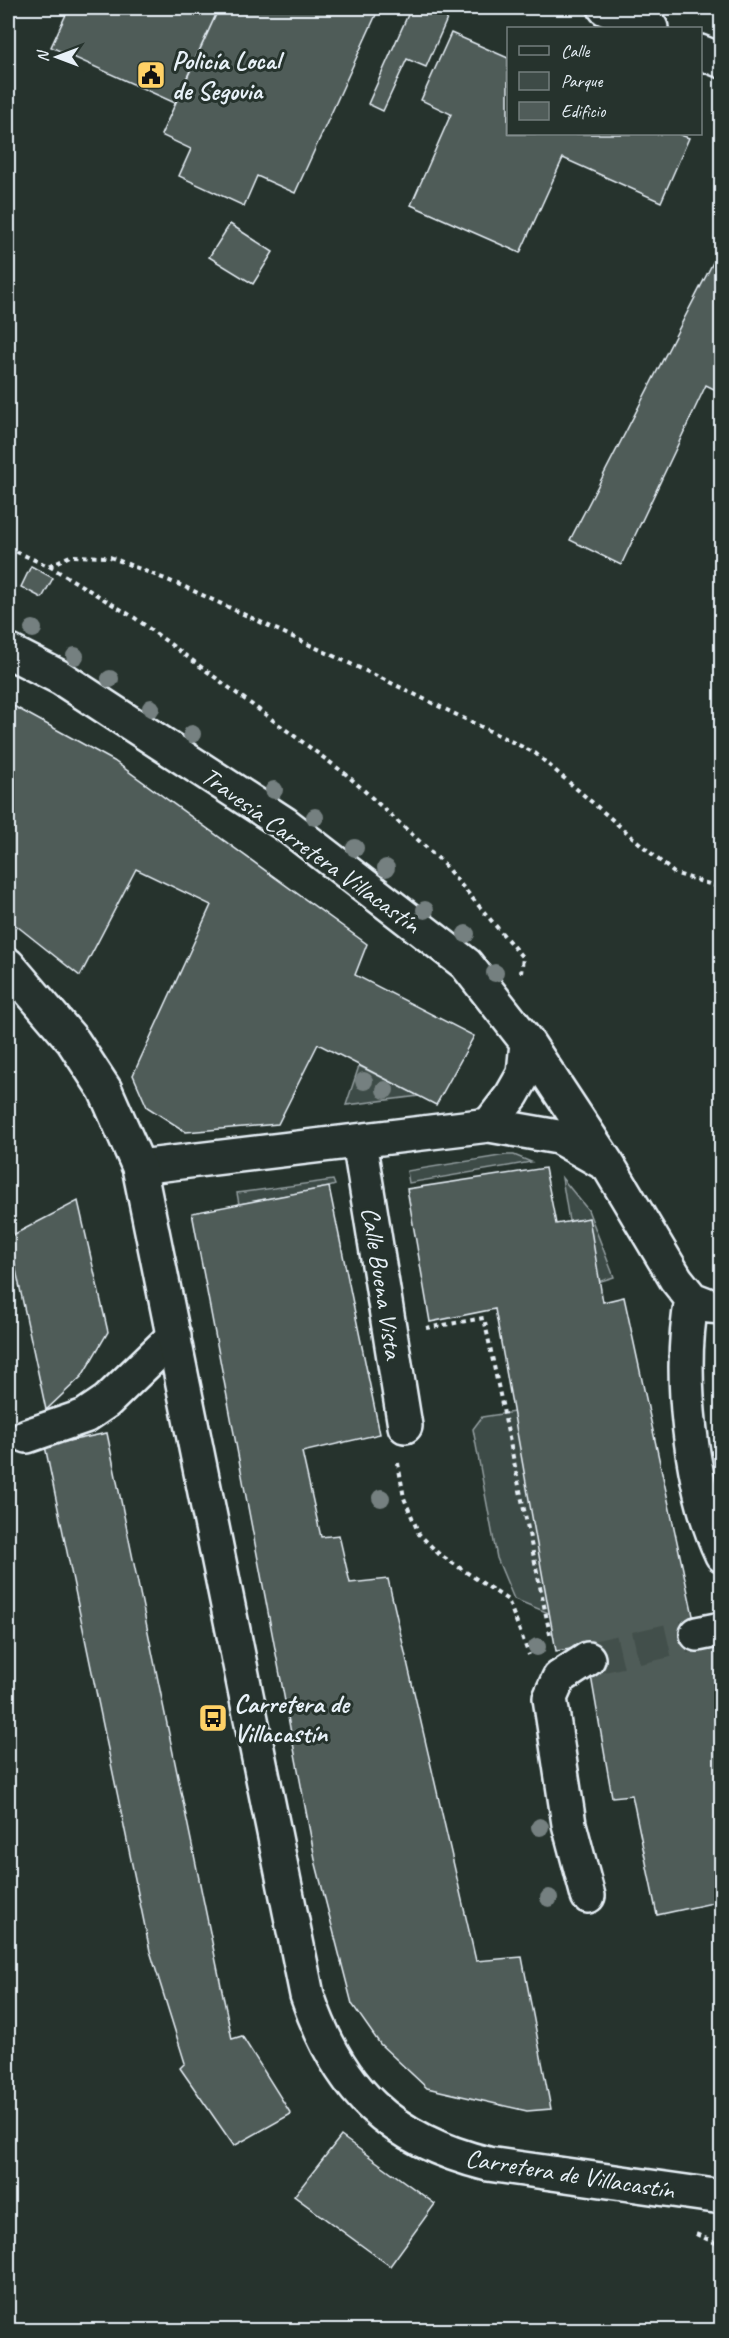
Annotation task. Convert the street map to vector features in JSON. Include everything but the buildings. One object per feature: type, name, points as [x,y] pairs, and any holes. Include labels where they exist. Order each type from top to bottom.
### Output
[{"type":"street","points":[[605,8],[649,27]]},
{"type":"street","points":[[702,53],[722,61]]},
{"type":"street","name":"Travesía Carretera Villacastín","points":[[8,651],[61,678],[285,824],[466,964],[527,1042]]},
{"type":"street","name":"Carretera de Villacastín","points":[[8,965],[73,1041],[105,1090],[139,1167],[307,1995],[318,2027],[333,2057],[377,2111],[399,2128],[453,2156],[488,2164],[722,2197]]},
{"type":"street","points":[[489,1125],[512,1095],[524,1074],[527,1042]]},
{"type":"street","points":[[527,1042],[608,1165],[676,1279],[707,1303],[687,1323],[690,1424],[704,1508],[722,1555]]},
{"type":"street","points":[[139,1167],[489,1125],[558,1137],[608,1165]]},
{"type":"street","name":"Calle Buena Vista","points":[[359,1141],[405,1426]]},
{"type":"street","points":[[27,1436],[85,1416],[108,1401],[174,1336]]},
{"type":"street","points":[[588,1659],[559,1678],[550,1698],[569,1824],[588,1896]]},
{"type":"path","points":[[8,548],[48,566],[135,618],[347,775],[440,860],[523,958],[520,980]]},
{"type":"path","points":[[48,566],[70,556],[110,557],[185,587],[381,678],[535,753],[674,873],[722,888]]},
{"type":"path","points":[[390,1334],[484,1318],[551,1641]]},
{"type":"path","points":[[405,1426],[392,1432],[404,1498],[419,1534],[439,1554],[508,1600],[536,1674],[550,1698]]},
{"type":"path","points":[[694,2233],[722,2246]]},
{"type":"green space","points":[[359,1066],[419,1096],[346,1105]]},
{"type":"green space","points":[[514,1155],[531,1162],[409,1183],[407,1171]]},
{"type":"green space","points":[[562,1178],[588,1210],[614,1277],[598,1282],[589,1218],[569,1221]]},
{"type":"green space","points":[[333,1180],[335,1185],[329,1187],[239,1204],[237,1193]]},
{"type":"green space","points":[[514,1412],[551,1614],[514,1599],[497,1558],[473,1429],[482,1417]]},
{"type":"tunnel","points":[[588,1659],[697,1634]]},
{"type":"place","name":"Policía Local de Segovia","points":[[151,75]]},
{"type":"place","name":"Carretera de Villacastín","points":[[213,1718]]}]
